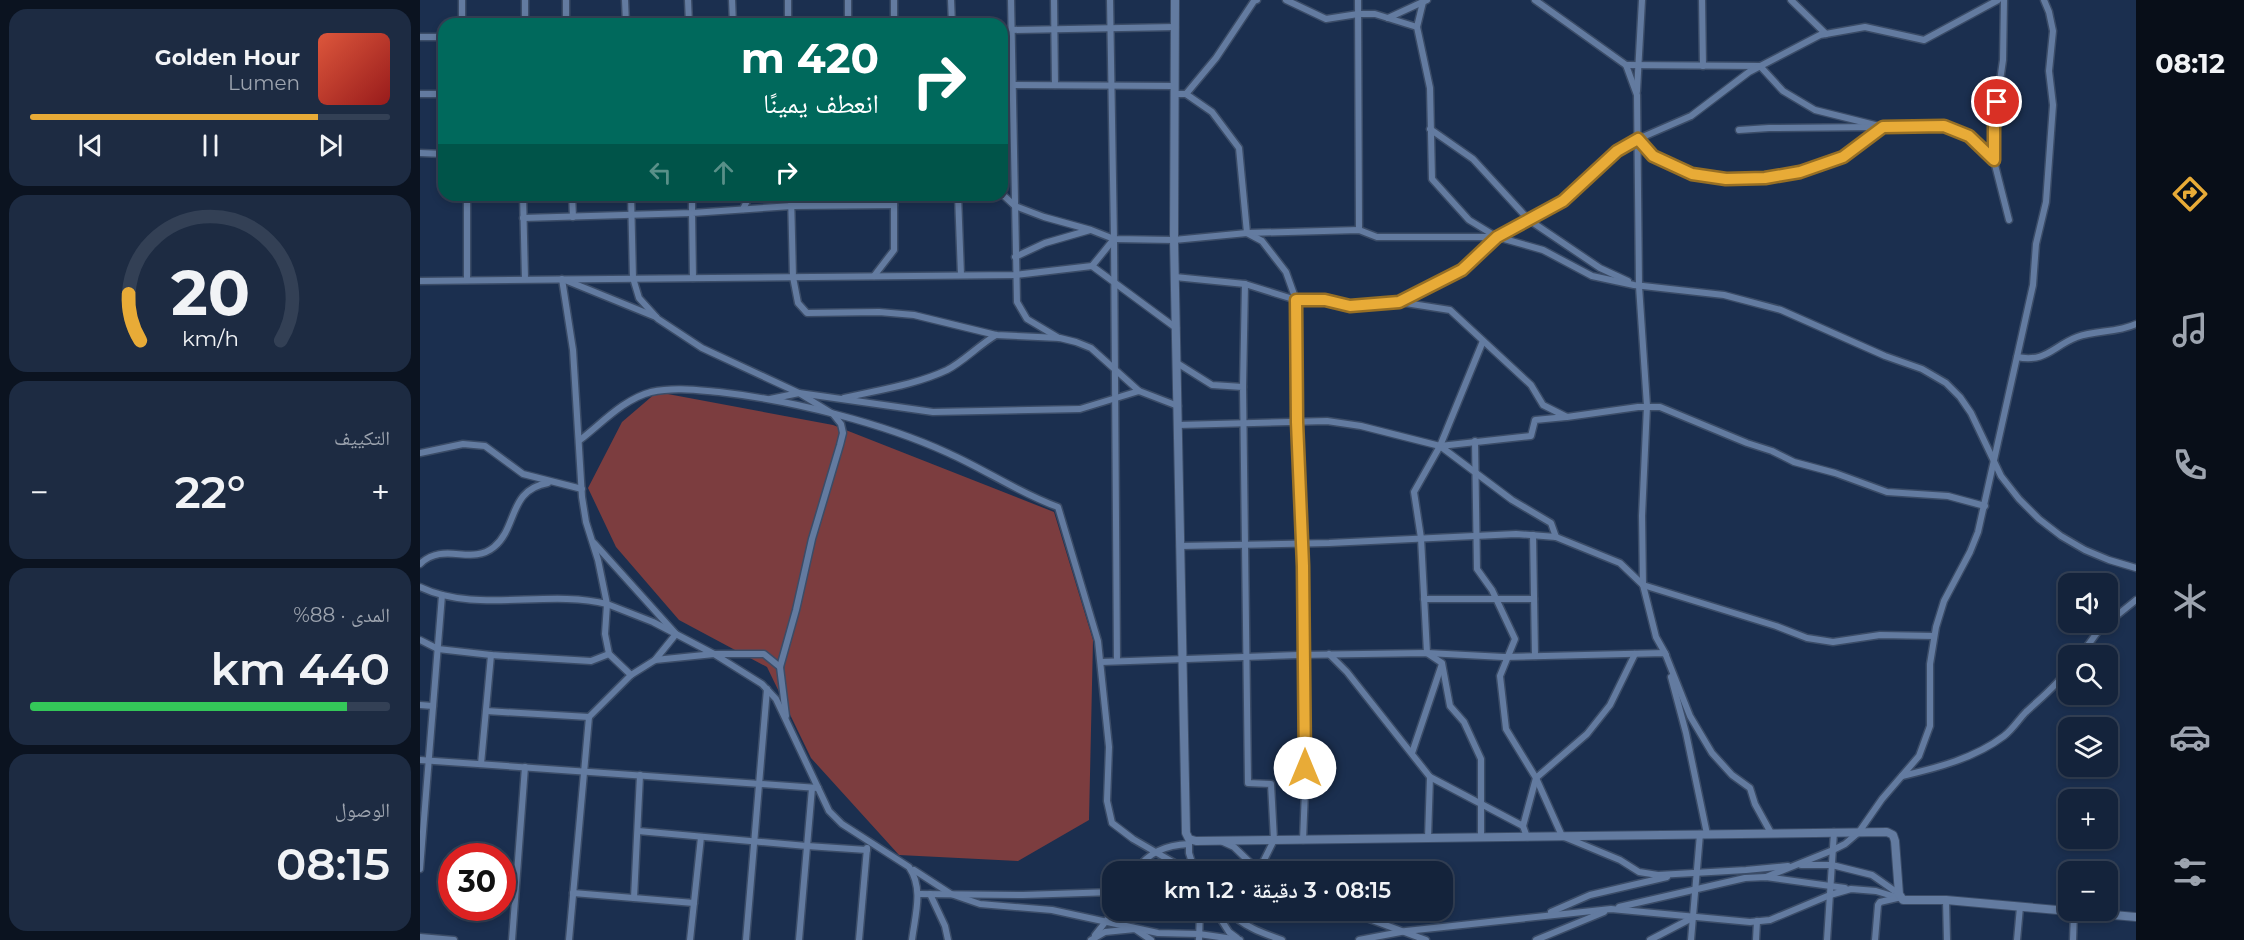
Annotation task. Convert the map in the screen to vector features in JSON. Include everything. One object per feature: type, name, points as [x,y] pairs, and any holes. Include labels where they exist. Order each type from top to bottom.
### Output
[{"type":"street","points":[[462,0],[462,18]]},
{"type":"street","points":[[525,0],[525,18]]},
{"type":"street","points":[[566,0],[566,18]]},
{"type":"street","points":[[625,0],[626,18]]},
{"type":"street","points":[[688,0],[688,18]]},
{"type":"street","points":[[732,0],[733,18]]},
{"type":"street","points":[[788,0],[788,18]]},
{"type":"street","points":[[848,0],[848,18]]},
{"type":"street","points":[[894,0],[894,18]]},
{"type":"street","points":[[951,0],[952,18]]},
{"type":"street","points":[[1011,0],[1017,302],[1027,319],[1060,338],[1091,348],[1139,391],[1178,406]]},
{"type":"street","points":[[1054,0],[1055,85]]},
{"type":"street","points":[[1110,0],[1118,661]]},
{"type":"street","points":[[1175,0],[1174,240],[1182,659],[1186,832],[1192,861]]},
{"type":"street","points":[[1186,94],[1216,58],[1254,1],[1257,0]]},
{"type":"street","points":[[1286,0],[1326,19],[1375,14],[1417,27]]},
{"type":"street","points":[[1358,0],[1359,230]]},
{"type":"street","points":[[1535,0],[1626,65],[1637,95]]},
{"type":"street","points":[[1642,0],[1637,95],[1639,285],[1647,406],[1642,516],[1643,585],[1656,637],[1665,653],[1690,716],[1712,753],[1732,775],[1750,788],[1755,804],[1771,833]]},
{"type":"street","points":[[1702,0],[1703,66]]},
{"type":"street","points":[[1791,0],[1826,34]]},
{"type":"street","points":[[1399,302],[1462,270],[1497,237],[1563,201],[1617,151],[1638,139],[1691,116],[1760,66],[1820,35],[1865,27],[1924,40],[1998,0]]},
{"type":"street","points":[[2004,0],[2003,60],[1994,123],[1994,160],[2009,220]]},
{"type":"street","points":[[1766,877],[1833,850],[1859,832],[1882,799],[1919,756],[1929,734],[1930,664],[1934,636],[1944,601],[1975,542],[2033,285],[2036,244],[2046,202],[2053,105],[2049,71],[2053,39],[2051,21],[2044,0]]},
{"type":"street","points":[[1388,18],[1424,1]]},
{"type":"street","points":[[1424,1],[1417,27],[1430,88],[1432,179],[1469,220],[1497,237],[1543,250],[1592,276],[1639,285],[1724,295],[1781,310],[1885,356],[1931,373],[1946,383],[1966,405],[1994,464],[2019,499],[2050,529],[2091,553],[2136,568]]},
{"type":"street","points":[[1011,30],[1174,27]]},
{"type":"street","points":[[420,37],[438,37]]},
{"type":"street","points":[[1626,65],[1760,66],[1784,91],[1815,110],[1883,127]]},
{"type":"street","points":[[1008,85],[1111,85],[1175,90],[1186,94],[1212,112],[1239,148],[1247,233]]},
{"type":"street","points":[[420,94],[438,94]]},
{"type":"street","points":[[1739,130],[1944,126],[1969,136],[1994,160]]},
{"type":"street","points":[[1638,139],[1653,156],[1692,174],[1726,179],[1765,178],[1800,172],[1843,157],[1883,127]]},
{"type":"street","points":[[1430,129],[1473,159],[1529,219],[1600,268],[1639,285]]},
{"type":"street","points":[[420,153],[438,154]]},
{"type":"street","points":[[1008,200],[1015,206],[1044,217],[1114,239],[1174,240],[1247,233],[1359,230],[1377,237],[1497,237]]},
{"type":"street","points":[[467,201],[467,280]]},
{"type":"street","points":[[523,201],[525,279]]},
{"type":"street","points":[[572,201],[573,217]]},
{"type":"street","points":[[631,201],[633,278],[639,298],[658,318]]},
{"type":"street","points":[[692,201],[693,278]]},
{"type":"street","points":[[743,209],[747,201]]},
{"type":"street","points":[[792,201],[793,277],[798,303],[807,313],[879,312],[914,315],[996,335],[1060,338]]},
{"type":"street","points":[[874,276],[894,250],[894,201]]},
{"type":"street","points":[[958,201],[961,275]]},
{"type":"street","points":[[523,218],[631,216],[792,206],[894,205]]},
{"type":"street","points":[[1015,257],[1045,243],[1091,230]]},
{"type":"street","points":[[1247,233],[1262,241],[1286,272],[1296,300],[1297,422],[1303,543],[1305,655],[1303,840]]},
{"type":"street","points":[[1092,266],[1114,239]]},
{"type":"street","points":[[420,281],[1015,275],[1092,266],[1176,328]]},
{"type":"street","points":[[1175,277],[1245,284],[1296,300],[1325,300],[1350,306],[1399,302],[1450,310],[1531,385],[1544,405],[1567,417]]},
{"type":"street","points":[[562,279],[658,318],[702,348],[799,393],[833,414],[841,424],[843,433],[840,445],[812,539],[780,667],[787,725]]},
{"type":"street","points":[[562,279],[573,350],[586,522],[598,560],[607,604],[605,634],[609,654],[631,675]]},
{"type":"street","points":[[1245,284],[1243,387],[1248,783],[1271,784],[1274,840],[1264,861]]},
{"type":"street","points":[[2017,357],[2037,358],[2050,353],[2075,337],[2119,330],[2136,324]]},
{"type":"street","points":[[840,399],[912,382],[948,369],[980,344],[996,335]]},
{"type":"street","points":[[1426,653],[1421,538],[1414,492],[1440,446],[1483,341]]},
{"type":"street","points":[[1177,363],[1212,385],[1243,387]]},
{"type":"street","points":[[580,440],[628,401],[650,392],[680,388],[767,400],[833,414],[892,432],[948,453],[1036,499],[1058,507],[1098,641],[1109,747],[1107,801],[1112,823],[1133,839],[1172,861]]},
{"type":"street","points":[[767,400],[799,393],[933,412],[1080,409],[1139,391]]},
{"type":"street","points":[[1178,425],[1327,421],[1361,426],[1440,446],[1531,436],[1534,420],[1647,406],[1660,407],[1772,451],[1794,462],[1835,473],[1887,492],[1948,496],[1984,506]]},
{"type":"street","points":[[1475,441],[1477,569],[1497,599],[1515,639],[1500,676],[1506,729],[1536,778],[1562,836],[1620,860],[1639,872],[1658,875],[1832,865],[1872,875],[1903,900],[1946,900],[2058,911]]},
{"type":"street","points":[[420,453],[463,444],[485,446],[524,474],[582,489]]},
{"type":"street","points":[[1440,446],[1512,500],[1551,524],[1556,537]]},
{"type":"street","points":[[420,564],[430,556],[439,553],[473,555],[490,550],[502,537],[517,503],[524,494],[534,487],[551,482]]},
{"type":"street","points":[[1180,546],[1516,534],[1556,537],[1620,563],[1643,585],[1776,626],[1806,638],[1833,642],[1880,635],[1934,636]]},
{"type":"street","points":[[1533,536],[1535,656]]},
{"type":"street","points":[[592,540],[676,634]]},
{"type":"street","points":[[420,587],[442,595],[489,599],[579,599],[607,604],[652,622],[714,654],[767,689],[776,699],[815,788],[830,811],[842,824],[951,894],[980,904],[1052,910],[1102,920]]},
{"type":"street","points":[[420,869],[442,595]]},
{"type":"street","points":[[1424,599],[1534,598]]},
{"type":"street","points":[[2088,645],[2099,630],[2136,600]]},
{"type":"street","points":[[569,940],[589,717],[631,675],[655,660],[676,634]]},
{"type":"street","points":[[420,640],[438,649],[491,655],[591,661],[609,654]]},
{"type":"street","points":[[1101,662],[1329,654],[1426,653],[1508,657],[1665,653]]},
{"type":"street","points":[[1426,653],[1442,663],[1450,706],[1464,722],[1481,759],[1481,837]]},
{"type":"street","points":[[1665,653],[1686,733],[1704,834],[1697,872],[1691,940]]},
{"type":"street","points":[[655,660],[714,654],[764,654],[780,667]]},
{"type":"street","points":[[1329,654],[1347,672],[1430,777],[1523,826]]},
{"type":"street","points":[[1527,837],[1523,826],[1536,778],[1587,734],[1610,705],[1635,654]]},
{"type":"street","points":[[481,764],[491,655]]},
{"type":"street","points":[[1412,753],[1442,663]]},
{"type":"street","points":[[1902,776],[1942,767],[1980,750],[2005,735],[2058,683]]},
{"type":"street","points":[[746,940],[767,689]]},
{"type":"street","points":[[420,705],[433,706]]},
{"type":"street","points":[[486,711],[589,717]]},
{"type":"street","points":[[420,760],[815,788]]},
{"type":"street","points":[[512,940],[525,767]]},
{"type":"street","points":[[634,898],[640,775]]},
{"type":"street","points":[[1428,838],[1430,777]]},
{"type":"street","points":[[800,940],[807,846],[815,788]]},
{"type":"street","points":[[638,831],[867,850]]},
{"type":"street","points":[[1827,940],[1834,832]]},
{"type":"street","points":[[1145,861],[1155,851],[1189,841],[1887,832],[1893,835],[1895,840],[1899,896]]},
{"type":"street","points":[[690,940],[701,837]]},
{"type":"street","points":[[859,940],[868,841]]},
{"type":"street","points":[[1220,841],[1234,847],[1249,861]]},
{"type":"street","points":[[909,867],[915,876],[919,894],[912,940]]},
{"type":"street","points":[[1544,915],[1590,896],[1688,872]]},
{"type":"street","points":[[1359,940],[1406,931],[1611,909],[1745,878],[1766,877],[1899,896]]},
{"type":"street","points":[[1536,940],[1611,909],[1679,914],[1693,918],[1770,920],[1830,895],[1851,889]]},
{"type":"street","points":[[919,894],[1023,896],[1102,892]]},
{"type":"street","points":[[573,893],[694,903]]},
{"type":"street","points":[[930,894],[945,926],[948,940]]},
{"type":"street","points":[[1875,940],[1878,905],[1880,902],[1899,896]]},
{"type":"street","points":[[1946,900],[1947,940]]},
{"type":"street","points":[[2017,940],[2020,907]]},
{"type":"street","points":[[2118,916],[2136,917]]},
{"type":"street","points":[[1650,940],[1693,918]]},
{"type":"street","points":[[1091,940],[1108,921],[1158,933],[1240,940]]},
{"type":"street","points":[[1199,937],[1200,921]]},
{"type":"street","points":[[1222,921],[1229,932],[1240,940]]},
{"type":"street","points":[[1239,921],[1261,933],[1282,940]]},
{"type":"street","points":[[1377,921],[1426,940]]},
{"type":"street","points":[[1756,940],[1757,921]]},
{"type":"street","points":[[2073,940],[2074,921]]},
{"type":"street","points":[[1091,940],[1105,932],[1135,929],[1151,940]]},
{"type":"street","points":[[420,938],[454,940]]},
{"type":"shaded area","points":[[657,392],[833,425],[1054,512],[1093,640],[1089,820],[1018,861],[899,855],[811,758],[767,667],[679,620],[616,547],[588,488],[622,422]]},
{"type":"route","points":[[1305,768],[1303,543],[1297,422],[1296,300],[1325,300],[1350,306],[1399,302],[1462,270],[1497,237],[1563,201],[1617,151],[1638,139],[1653,156],[1692,174],[1726,179],[1765,178],[1800,172],[1843,157],[1883,127],[1944,126],[1969,136],[1994,160],[1994,123],[1997,102]]}]
